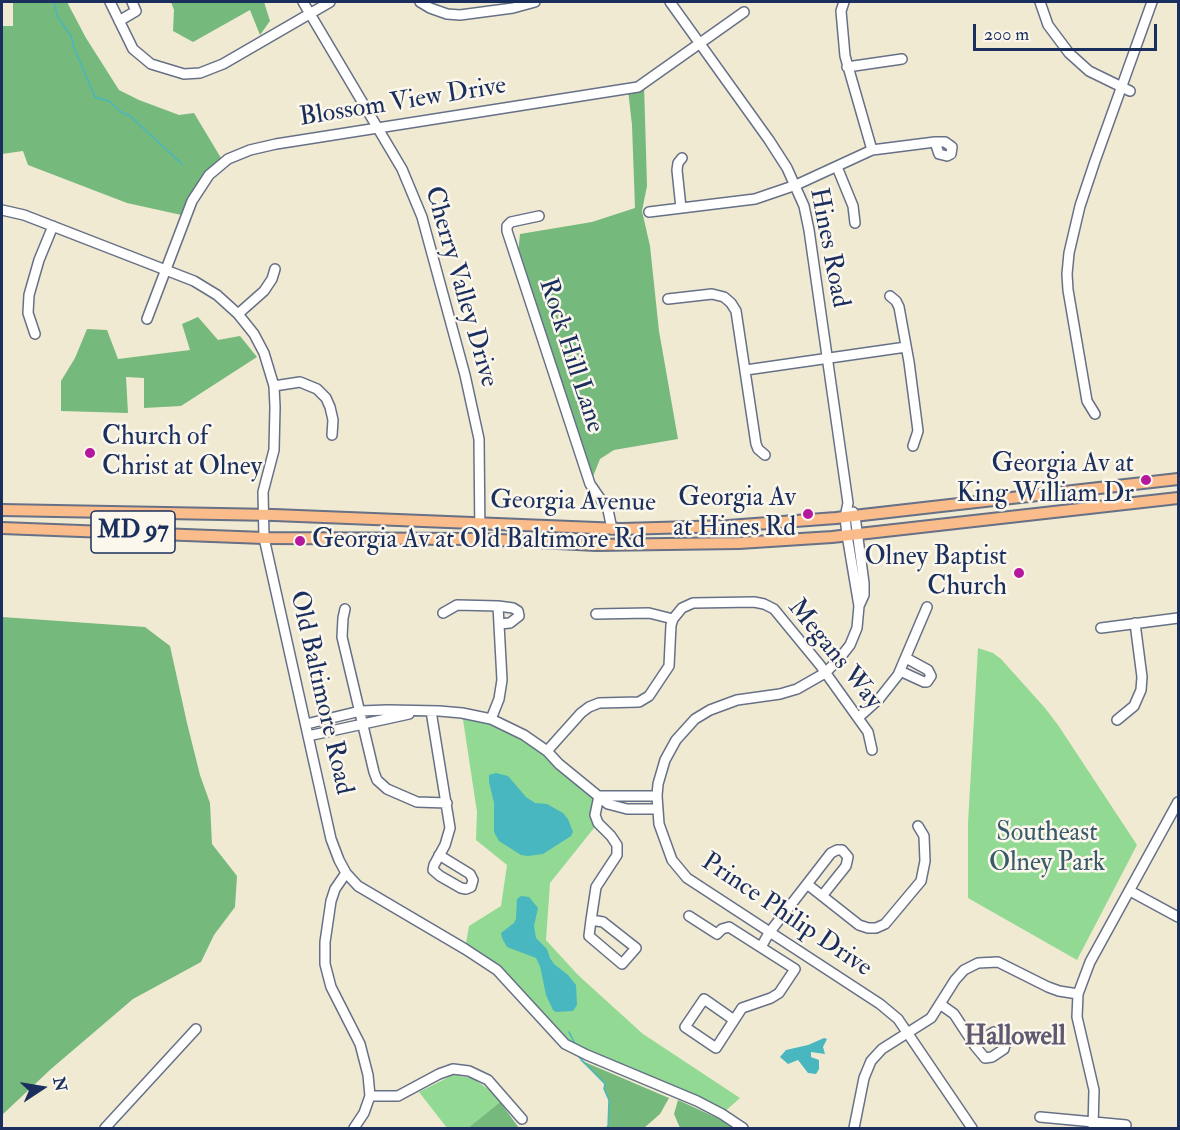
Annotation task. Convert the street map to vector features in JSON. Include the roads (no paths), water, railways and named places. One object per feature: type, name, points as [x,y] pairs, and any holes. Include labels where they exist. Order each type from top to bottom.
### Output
[{"type":"main road","name":"Georgia Avenue","points":[[2,510],[262,515],[612,529],[728,526],[850,516],[1179,479]]},
{"type":"main road","name":"Georgia Avenue","points":[[2,528],[264,538],[480,539],[596,545],[680,545],[852,535],[1179,498]]},
{"type":"street","points":[[110,2],[133,49],[151,63],[184,74],[200,73],[223,64],[330,2]]},
{"type":"street","points":[[118,21],[136,11],[132,2]]},
{"type":"street","name":"Cherry Valley Drive","points":[[303,2],[402,169],[422,217],[465,375],[478,439],[480,539]]},
{"type":"street","points":[[420,2],[447,14],[460,15],[513,8],[535,2]]},
{"type":"street","name":"Hines Road","points":[[670,2],[769,140],[796,185],[804,206],[850,516]]},
{"type":"street","points":[[844,2],[841,11],[848,67],[872,150]]},
{"type":"street","points":[[1040,2],[1048,25],[1069,53],[1089,70],[1126,89]]},
{"type":"street","points":[[1095,414],[1087,400],[1067,274],[1069,253],[1080,206],[1095,160],[1126,89],[1152,2]]},
{"type":"street","name":"Blossom View Drive","points":[[147,319],[189,208],[201,185],[228,159],[250,150],[276,144],[628,90],[644,84],[744,12]]},
{"type":"street","points":[[848,67],[902,58]]},
{"type":"street","points":[[649,212],[754,199],[796,185],[872,150],[935,142]]},
{"type":"street","points":[[681,208],[677,170],[682,158]]},
{"type":"street","points":[[837,167],[847,189],[855,223]]},
{"type":"street","name":"Old Baltimore Road","points":[[2,210],[24,215],[194,281],[217,295],[238,314],[254,334],[264,352],[274,386],[274,450],[262,492],[264,538],[331,839],[346,873],[358,886],[497,970],[566,1044],[697,1101],[742,1128]]},
{"type":"street","name":"Rock Hill Lane","points":[[539,216],[511,222],[507,226],[507,231],[590,484],[608,510],[612,529]]},
{"type":"street","points":[[35,334],[28,313],[29,295],[39,260],[53,226]]},
{"type":"street","points":[[238,314],[264,291],[275,269]]},
{"type":"street","points":[[668,299],[712,294],[724,297],[731,303],[736,312],[756,444],[765,455]]},
{"type":"street","points":[[890,296],[899,307],[906,347],[918,431],[913,446]]},
{"type":"street","points":[[746,370],[906,347]]},
{"type":"street","points":[[274,386],[300,382],[317,389],[326,398],[330,407],[333,420],[332,435]]},
{"type":"street","name":"Prince Philip Drive","points":[[850,516],[864,595],[859,606],[857,628],[850,645],[825,673],[796,689],[724,704],[696,719],[676,740],[661,772],[657,796],[663,839],[672,860],[687,878],[880,1004],[898,1019],[972,1128]]},
{"type":"street","name":"Megans Way","points":[[673,619],[682,608],[693,603],[764,604],[778,613],[859,717],[868,732],[872,750]]},
{"type":"street","points":[[442,613],[457,605],[498,606],[518,611],[519,616],[510,623],[499,624]]},
{"type":"street","points":[[491,719],[499,699],[502,680],[498,606]]},
{"type":"street","points":[[859,717],[879,699],[900,671],[927,607]]},
{"type":"street","points":[[345,609],[342,637],[374,772],[382,785],[395,794],[417,802],[447,803]]},
{"type":"street","points":[[547,751],[589,707],[599,703],[639,702],[649,696],[669,666],[673,619],[649,614],[596,614]]},
{"type":"street","points":[[1101,628],[1179,618]]},
{"type":"street","points":[[1117,720],[1134,706],[1141,690],[1142,677],[1135,623]]},
{"type":"street","points":[[900,671],[920,681],[927,682],[931,676],[928,670],[906,658]]},
{"type":"street","points":[[306,724],[360,711],[431,711],[462,713],[491,719],[524,735],[547,751],[559,764],[608,804],[617,807],[658,809]]},
{"type":"street","points":[[309,736],[418,711]]},
{"type":"street","points":[[431,711],[450,828],[439,855]]},
{"type":"street","points":[[599,796],[657,796]]},
{"type":"street","points":[[591,920],[603,922],[636,948],[622,964],[589,936],[591,920],[596,887],[617,855],[617,845],[598,823],[596,815],[599,796]]},
{"type":"street","points":[[1094,1125],[1095,1090],[1077,1017],[1078,994],[1090,962],[1179,802]]},
{"type":"street","points":[[807,884],[859,925],[876,928],[885,924],[921,881],[925,861],[924,836],[918,826]]},
{"type":"street","points":[[760,947],[831,853],[840,849],[845,851],[848,857],[846,866],[822,896]]},
{"type":"street","points":[[346,873],[335,889],[331,901],[325,942],[325,964],[331,987],[360,1044],[368,1075],[370,1096],[364,1113],[354,1128]]},
{"type":"street","points":[[1130,891],[1179,917]]},
{"type":"street","points":[[689,916],[717,934],[729,927],[795,969],[779,993],[742,1008],[716,1048],[685,1028],[704,999],[734,1020]]},
{"type":"street","points":[[854,1128],[864,1078],[871,1061],[882,1049],[931,1018],[959,975],[972,966],[987,961],[1008,965],[1059,991],[1078,994]]},
{"type":"street","points":[[940,1004],[954,1014],[974,1044]]},
{"type":"street","points":[[105,1128],[196,1029]]},
{"type":"street","points":[[370,1096],[380,1098],[398,1096],[439,1074],[453,1069],[461,1070],[488,1080],[522,1119]]},
{"type":"street","points":[[1040,1117],[1094,1125],[1126,1125]]},
{"type":"water","points":[[496,773],[508,776],[526,797],[535,803],[547,804],[563,813],[573,832],[571,836],[543,854],[528,856],[521,855],[499,841],[494,832],[494,803],[489,782],[489,775]]},
{"type":"water","points":[[521,896],[529,897],[538,908],[534,926],[536,938],[547,949],[554,964],[576,985],[577,1005],[573,1011],[556,1012],[553,1010],[546,995],[536,958],[507,947],[502,938],[501,933],[516,919],[517,899]]},
{"type":"water","points":[[824,1038],[827,1039],[823,1047],[825,1054],[811,1052],[811,1057],[819,1060],[819,1069],[816,1074],[808,1073],[798,1060],[788,1064],[780,1057],[786,1050],[808,1045]]},
{"type":"waterway","points":[[54,2],[58,18],[71,36],[95,97],[109,101],[121,112],[130,116],[182,164]]},
{"type":"waterway","points":[[569,1032],[575,1044]]},
{"type":"waterway","points":[[579,1057],[605,1084],[604,1089],[609,1100],[608,1128]]},
{"type":"place","name":"Church of Christ at Olney","points":[[90,453]]},
{"type":"place","name":"Georgia Av at King William Dr","points":[[1146,480]]},
{"type":"place","name":"Georgia Av at Hines Rd","points":[[808,514]]},
{"type":"place","name":"Georgia Av at Old Baltimore Rd","points":[[300,541]]},
{"type":"place","name":"Olney Baptist Church","points":[[1019,573]]},
{"type":"district","name":"Hallowell","points":[[1015,1038]]},
{"type":"park label","name":"Southeast Olney Park","points":[[1047,849]]}]
